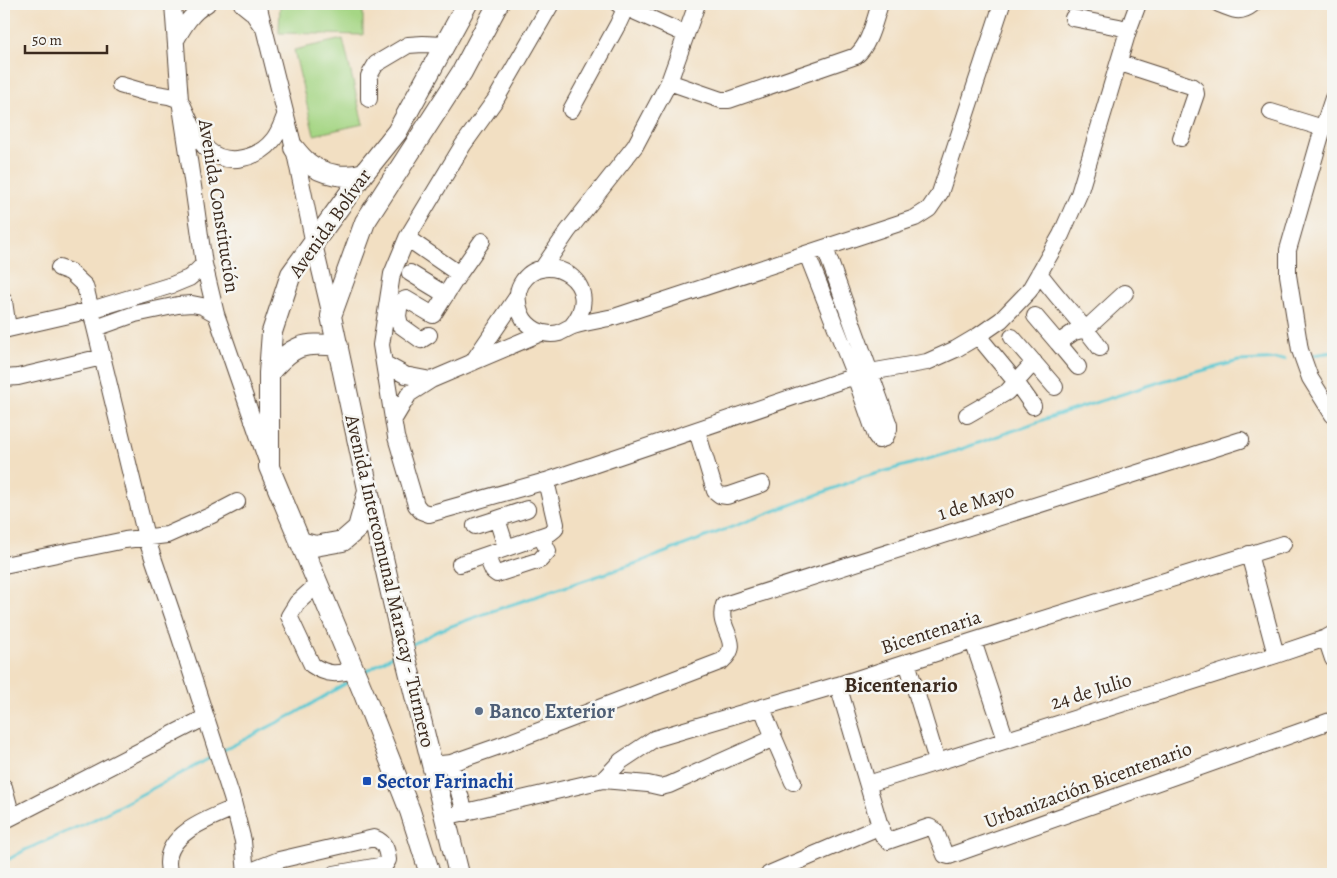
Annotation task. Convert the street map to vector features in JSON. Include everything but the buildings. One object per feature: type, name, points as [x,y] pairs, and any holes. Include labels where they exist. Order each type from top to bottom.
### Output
[{"type":"main road","name":"Avenida Bolívar","points":[[269,467],[269,372],[272,332],[291,274],[364,173],[397,132],[467,4]]},
{"type":"main road","name":"Avenida Bolívar","points":[[331,316],[365,222],[462,72],[498,4]]},
{"type":"main road","points":[[294,148],[308,163],[320,170],[337,175],[354,176],[364,173]]},
{"type":"main road","name":"Avenida Intercomunal Maracay - Turmero","points":[[331,316],[406,659],[441,764],[444,817],[459,874]]},
{"type":"main road","points":[[269,372],[282,358],[304,345],[338,346]]},
{"type":"main road","name":"Avenida Intercomunal Maracay - Turmero","points":[[269,467],[364,694],[410,811],[430,874]]},
{"type":"main road","points":[[300,542],[315,546],[343,541],[358,528],[368,492]]},
{"type":"street","name":"Avenida Constitución","points":[[173,4],[180,100],[204,264],[216,314],[269,467]]},
{"type":"street","points":[[176,40],[188,21],[200,8],[207,4]]},
{"type":"street","points":[[242,4],[252,12],[265,31]]},
{"type":"street","points":[[258,4],[294,148],[331,316]]},
{"type":"street","points":[[551,4],[496,99],[463,145],[407,238],[392,274],[381,345],[396,437],[416,504],[421,511],[429,514],[546,481],[862,374],[927,362],[956,349],[1001,320],[1029,292],[1061,236],[1079,194],[1120,63],[1128,31],[1138,4]]},
{"type":"street","points":[[542,269],[568,231],[635,146],[669,82],[697,4]]},
{"type":"street","points":[[669,82],[721,100],[729,100],[856,56],[866,43],[880,4]]},
{"type":"street","points":[[394,419],[409,394],[431,380],[541,333],[558,333],[571,327],[614,317],[915,218],[929,208],[940,193],[1002,4]]},
{"type":"street","points":[[1219,4],[1237,11],[1246,9],[1253,4]]},
{"type":"street","points":[[571,110],[618,24],[622,5],[686,34]]},
{"type":"street","points":[[1073,18],[1118,27],[1128,31]]},
{"type":"street","points":[[369,100],[369,76],[376,64],[408,45],[444,45]]},
{"type":"street","points":[[1120,63],[1191,86],[1194,89],[1196,94],[1181,138]]},
{"type":"street","points":[[120,85],[180,100],[199,139],[209,150],[224,159],[235,159],[255,154],[266,147],[274,139],[285,116]]},
{"type":"street","points":[[1333,98],[1288,250],[1288,276],[1300,350],[1310,378],[1333,415]]},
{"type":"street","points":[[1272,112],[1323,128]]},
{"type":"street","points":[[564,271],[568,231]]},
{"type":"street","points":[[407,238],[458,274]]},
{"type":"street","points":[[429,335],[421,340],[400,325],[398,316],[400,302],[406,299],[433,315],[482,240]]},
{"type":"street","points":[[825,248],[862,374]]},
{"type":"street","points":[[807,254],[862,374]]},
{"type":"street","points":[[4,301],[6,330],[97,307],[172,285],[189,278],[204,264]]},
{"type":"street","points":[[59,268],[70,272],[85,286],[97,307],[103,326],[102,357],[146,537],[223,770],[251,873],[279,860],[374,838],[380,840],[386,848],[388,860],[385,865],[334,874]]},
{"type":"street","points":[[472,363],[517,297],[522,284],[530,274],[542,269],[553,268],[564,271],[574,278],[582,292],[582,309],[578,319],[571,327]]},
{"type":"street","points":[[410,272],[446,294]]},
{"type":"street","points":[[1039,273],[1100,348]]},
{"type":"street","points":[[1058,343],[1074,332],[1086,329],[1125,293]]},
{"type":"street","points":[[517,297],[518,308],[523,319],[531,328],[541,333]]},
{"type":"street","points":[[103,326],[135,314],[178,305],[192,304],[202,306],[216,314]]},
{"type":"street","points":[[582,309],[614,317]]},
{"type":"street","points":[[1035,316],[1078,367]]},
{"type":"street","points":[[978,336],[1033,406]]},
{"type":"street","points":[[1012,337],[1056,387]]},
{"type":"street","points":[[4,378],[18,377],[102,357]]},
{"type":"street","points":[[967,415],[1007,392],[1034,362]]},
{"type":"street","points":[[385,364],[405,375],[431,380]]},
{"type":"street","points":[[697,431],[715,491],[720,495],[727,496],[762,484]]},
{"type":"street","name":"1 de Mayo","points":[[441,764],[514,741],[722,661],[729,655],[731,645],[722,618],[721,612],[724,605],[1241,440]]},
{"type":"street","points":[[460,564],[550,533],[555,529],[556,524],[546,481]]},
{"type":"street","points":[[4,564],[146,537],[167,535],[237,502]]},
{"type":"street","points":[[475,526],[528,509]]},
{"type":"street","points":[[498,519],[506,547]]},
{"type":"street","points":[[486,555],[493,571],[497,574],[540,560],[548,551],[541,536]]},
{"type":"street","name":"Bicentenaria","points":[[603,780],[621,761],[654,739],[838,685],[1282,544]]},
{"type":"street","points":[[1249,554],[1276,655]]},
{"type":"street","points":[[319,583],[297,603],[290,616],[312,665],[318,669],[337,674],[355,672]]},
{"type":"street","points":[[1330,636],[1333,659]]},
{"type":"street","name":"24 de Julio","points":[[868,784],[1276,655],[1330,636]]},
{"type":"street","points":[[973,641],[1006,740]]},
{"type":"street","points":[[907,662],[937,762]]},
{"type":"street","points":[[769,874],[881,826],[838,685]]},
{"type":"street","points":[[762,708],[793,782]]},
{"type":"street","points":[[4,787],[8,819],[206,717]]},
{"type":"street","name":"Urbanización Bicentenario","points":[[881,826],[883,836],[888,841],[929,827],[932,828],[935,830],[945,855],[953,856],[1333,720]]},
{"type":"street","points":[[444,817],[603,780],[661,787],[774,738]]},
{"type":"street","points":[[441,764],[465,813]]},
{"type":"street","points":[[169,874],[168,861],[171,850],[177,840],[189,830],[234,808]]},
{"type":"green space","points":[[280,4],[363,4],[363,35],[279,33]]},
{"type":"green space","points":[[343,39],[363,124],[314,135],[294,50]]},
{"type":"waterway","points":[[1313,355],[1333,352]]},
{"type":"waterway","points":[[409,646],[438,631],[489,612],[637,563],[861,478],[953,452],[1051,417],[1163,381],[1239,361],[1285,359]]},
{"type":"waterway","points":[[362,674],[397,653]]},
{"type":"waterway","points":[[222,751],[296,713],[350,681]]},
{"type":"waterway","points":[[4,862],[25,850],[93,820],[212,757]]},
{"type":"place","name":"Banco Exterior","points":[[479,711]]},
{"type":"place","name":"Sector Farinachi","points":[[367,781]]},
{"type":"district","name":"Bicentenario","points":[[901,685]]}]
